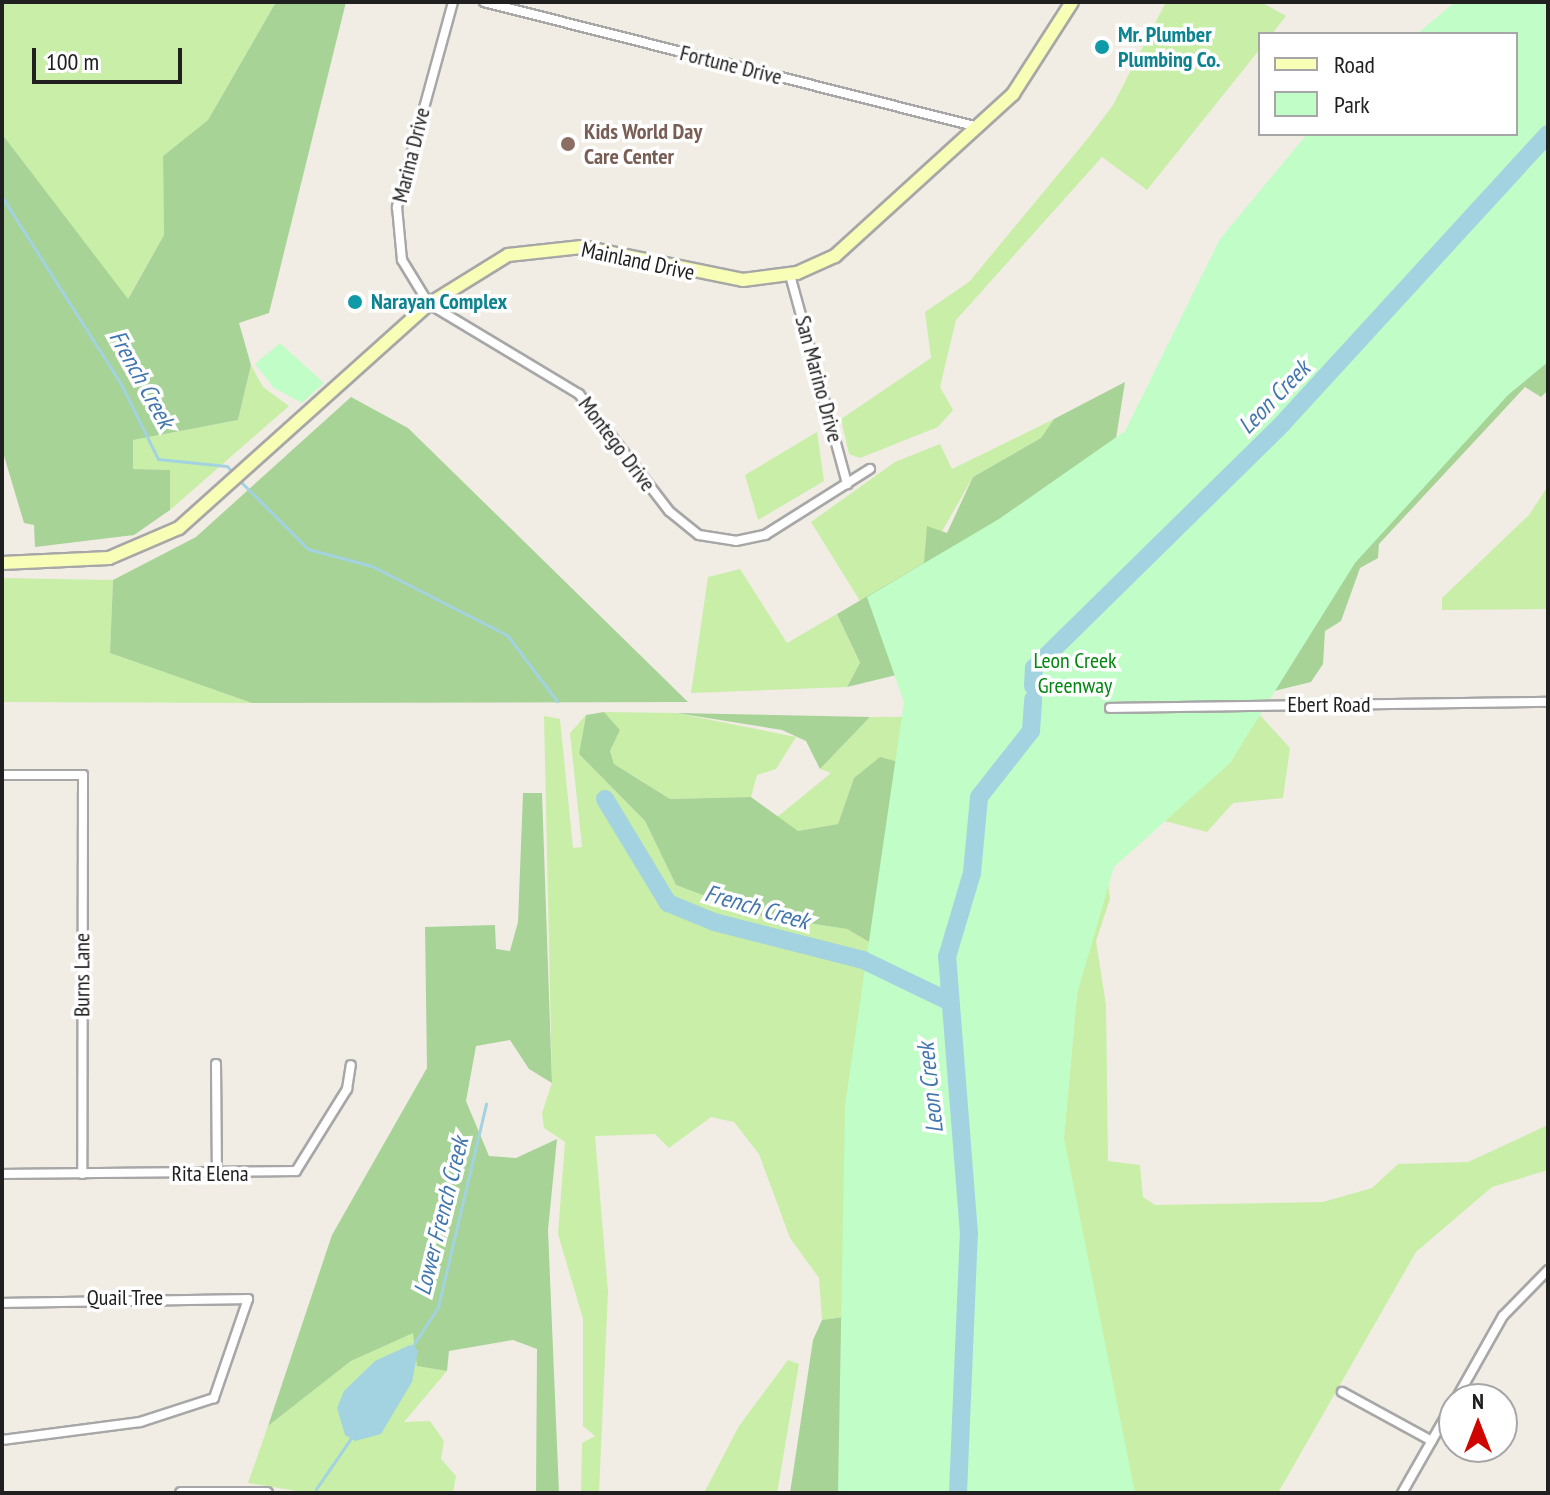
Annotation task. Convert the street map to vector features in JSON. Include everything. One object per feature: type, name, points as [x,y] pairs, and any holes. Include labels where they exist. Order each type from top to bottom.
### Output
[{"type":"main road","name":"Mainland Drive","points":[[2,563],[128,554],[202,508],[429,304],[490,262],[545,247],[601,250],[726,279],[790,275],[851,245],[1029,76],[1072,2]]},
{"type":"street","name":"Marina Drive","points":[[429,304],[402,260],[397,207],[453,2]]},
{"type":"street","name":"Fortune Drive","points":[[484,2],[978,127]]},
{"type":"street","name":"San Marino Drive","points":[[790,275],[847,484]]},
{"type":"street","name":"Montego Drive","points":[[429,304],[572,387],[669,511],[717,540],[765,535],[847,484]]},
{"type":"street","points":[[847,484],[870,469]]},
{"type":"street","name":"Ebert Road","points":[[1110,708],[1548,702]]},
{"type":"street","name":"Burns Lane","points":[[2,775],[83,775],[82,1174]]},
{"type":"street","points":[[216,1064],[217,1174]]},
{"type":"street","name":"Rita Elena","points":[[2,1174],[217,1174],[300,1169],[347,1089],[351,1065]]},
{"type":"street","points":[[1465,1383],[1503,1316],[1548,1270]]},
{"type":"street","name":"Quail Tree","points":[[2,1303],[248,1299],[214,1398],[140,1422],[2,1440]]},
{"type":"street","points":[[1342,1392],[1432,1441]]},
{"type":"street","points":[[1402,1493],[1438,1430]]},
{"type":"street","points":[[181,1493],[267,1493]]},
{"type":"green space","points":[[2,2],[276,2],[208,120],[163,156],[164,235],[127,300],[2,134]]},
{"type":"green space","points":[[276,2],[346,2],[269,313],[239,323],[251,365],[238,420],[133,440],[133,469],[170,470],[170,510],[134,535],[35,547],[34,525],[24,523],[2,449],[2,134],[128,299],[164,235],[163,156],[208,120]]},
{"type":"green space","points":[[1166,2],[1261,2],[1286,16],[1274,32],[1258,32],[1258,51],[1147,190],[1102,157],[956,320],[940,387],[953,410],[938,427],[860,458],[849,454],[841,419],[931,358],[925,312],[969,282],[1113,105]]},
{"type":"green space","name":"Leon Creek Greenway","points":[[1455,2],[1548,2],[1548,362],[1508,395],[1355,563],[1230,763],[1114,867],[1077,994],[1064,1138],[1135,1493],[838,1493],[845,1105],[904,702],[867,597],[999,519],[1125,431],[1220,239],[1305,136],[1518,136],[1518,32],[1419,32]]},
{"type":"green space","points":[[1548,254],[1548,390],[1541,397],[1525,387],[1379,544],[1378,558],[1360,568],[1341,621],[1325,631],[1323,664],[1311,682],[1250,697],[925,668],[847,687],[860,663],[837,614],[924,563],[927,526],[947,533],[973,477],[1041,438],[1054,419],[1125,382],[1111,470]]},
{"type":"green space","points":[[280,343],[324,383],[302,403],[274,388],[255,364]]},
{"type":"green space","points":[[251,365],[263,387],[289,406],[170,510],[170,470],[133,469],[133,440],[238,420]]},
{"type":"green space","points":[[351,397],[408,428],[688,702],[252,703],[110,653],[113,580],[196,537]]},
{"type":"green space","points":[[1054,419],[1041,438],[973,477],[924,563],[860,601],[811,522],[895,462],[940,444],[952,469]]},
{"type":"green space","points":[[817,432],[824,481],[758,520],[745,475]]},
{"type":"green space","points":[[1548,486],[1548,609],[1442,610],[1442,598],[1529,515]]},
{"type":"green space","points":[[740,569],[787,643],[837,614],[860,664],[847,687],[691,693],[708,577]]},
{"type":"green space","points":[[2,578],[113,580],[110,653],[252,703],[2,702]]},
{"type":"green space","points":[[604,712],[676,713],[796,737],[776,769],[757,775],[751,797],[670,799],[614,764],[610,751],[620,730]]},
{"type":"green space","points":[[604,712],[620,730],[610,751],[614,764],[670,799],[751,797],[798,831],[838,824],[854,778],[880,757],[921,768],[912,967],[847,929],[755,915],[676,885],[645,821],[579,754],[586,715]]},
{"type":"green space","points":[[676,713],[870,717],[820,769],[806,741],[782,730]]},
{"type":"green space","points":[[1259,714],[1290,748],[1283,798],[1233,803],[1207,832],[1153,818],[1122,842],[1106,868],[1110,899],[1096,941],[1106,1005],[1108,1161],[1140,1165],[1143,1197],[1155,1205],[1323,1202],[1372,1188],[1398,1164],[1468,1162],[1548,1125],[1548,1170],[1492,1187],[1416,1252],[1278,1493],[874,1493],[864,1345],[851,1316],[822,1320],[819,1278],[790,1238],[759,1154],[734,1122],[711,1117],[669,1148],[655,1134],[595,1136],[608,1292],[599,1493],[581,1493],[582,1443],[595,1436],[583,1426],[583,1319],[558,1234],[565,1142],[544,1128],[542,1113],[552,1083],[544,716],[560,719],[573,848],[582,847],[570,733],[586,715],[579,754],[645,821],[676,885],[755,915],[847,929],[912,967],[911,999],[943,1017],[950,1109],[907,1120],[864,1172],[916,1244],[947,1228],[986,1184],[994,1113],[1022,1136],[1064,1137],[1077,994],[1102,856],[1124,822],[1173,803],[1230,763]]},
{"type":"green space","points":[[1041,716],[854,778],[838,824],[798,831],[776,818],[831,773],[820,769],[870,717]]},
{"type":"green space","points":[[523,793],[542,793],[552,1083],[529,1069],[510,1040],[476,1046],[466,1101],[489,1156],[516,1158],[557,1139],[548,1230],[559,1493],[536,1493],[537,1349],[513,1340],[449,1351],[447,1371],[417,1366],[413,1333],[351,1361],[268,1426],[332,1235],[427,1068],[425,927],[495,925],[496,949],[510,951],[518,922]]},
{"type":"green space","points":[[851,1316],[874,1493],[790,1493],[813,1340],[822,1320]]},
{"type":"green space","points":[[414,1332],[418,1366],[447,1371],[404,1422],[430,1421],[444,1441],[441,1459],[456,1476],[453,1493],[309,1493],[248,1483],[268,1426],[351,1361]]},
{"type":"green space","points":[[788,1360],[799,1364],[777,1493],[704,1493],[739,1426]]},
{"type":"water","points":[[410,1345],[418,1350],[412,1382],[381,1434],[355,1441],[345,1435],[337,1408],[344,1391],[375,1361]]},
{"type":"waterway","name":"Leon Creek","points":[[1033,686],[1034,668],[1283,423],[1548,134]]},
{"type":"waterway","name":"French Creek","points":[[2,197],[120,382],[158,459],[227,466],[233,473]]},
{"type":"waterway","name":"French Creek","points":[[238,479],[308,549],[372,566],[507,635],[557,701]]},
{"type":"waterway","name":"Leon Creek","points":[[958,1493],[969,1234],[947,957],[972,873],[979,797],[1031,731],[1033,699]]},
{"type":"waterway","name":"French Creek","points":[[605,799],[668,903],[714,922],[863,960],[946,1000]]},
{"type":"waterway","name":"Lower French Creek","points":[[412,1347],[438,1307],[486,1104]]},
{"type":"waterway","name":"Lower French Creek","points":[[316,1489],[351,1438]]},
{"type":"place","name":"Mr. Plumber Plumbing Co.","points":[[1102,47]]},
{"type":"place","name":"Kids World Day Care Center","points":[[568,144]]},
{"type":"place","name":"Narayan Complex","points":[[355,302]]}]
